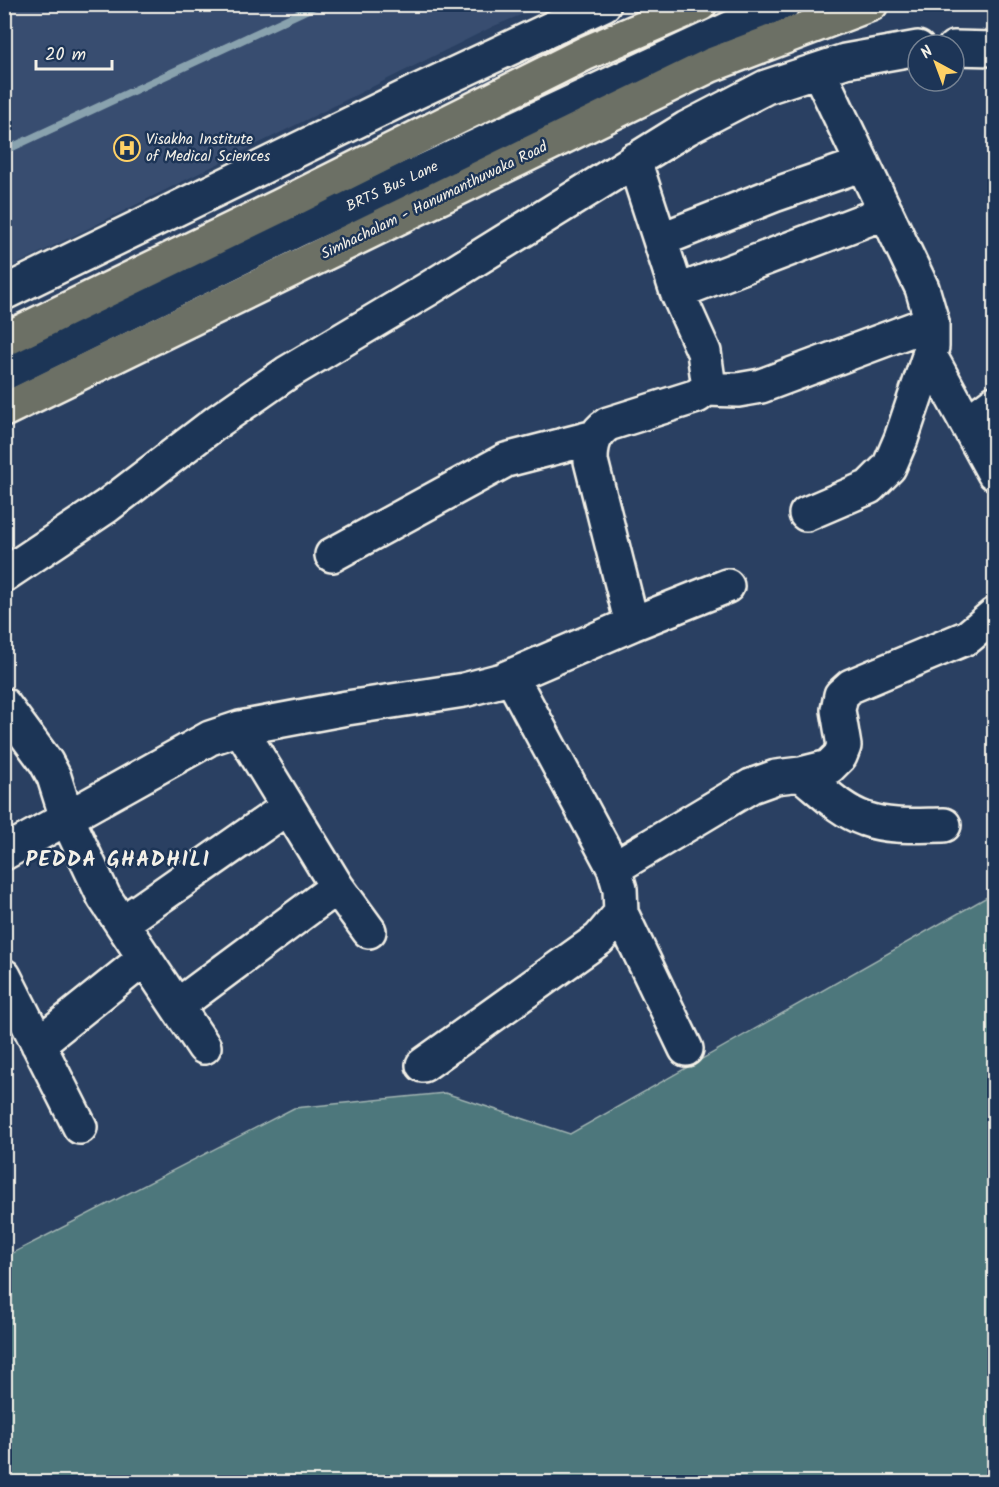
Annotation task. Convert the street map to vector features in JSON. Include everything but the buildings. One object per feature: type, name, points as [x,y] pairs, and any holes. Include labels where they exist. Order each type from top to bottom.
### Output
[{"type":"main road","points":[[4,340],[280,206],[586,53],[700,4]]},
{"type":"main road","name":"Simhachalam - Hanumanthuwaka Road","points":[[4,411],[711,65],[871,4]]},
{"type":"street","points":[[4,293],[604,4]]},
{"type":"street","name":"BRTS Bus Lane","points":[[4,374],[297,230],[783,4]]},
{"type":"street","points":[[966,48],[994,48]]},
{"type":"street","points":[[4,575],[107,506],[287,373],[428,289],[687,128],[766,87],[845,61],[906,50]]},
{"type":"street","points":[[806,514],[869,487],[889,467],[901,439],[932,346],[932,322],[922,288],[818,70]]},
{"type":"street","points":[[634,160],[677,292],[704,352],[707,368],[706,389]]},
{"type":"street","points":[[660,240],[774,195],[863,164]]},
{"type":"street","points":[[677,292],[886,212]]},
{"type":"street","points":[[632,624],[591,461],[591,449],[599,430],[608,424],[679,403],[697,396],[706,389],[738,390],[761,386],[932,322]]},
{"type":"street","points":[[929,354],[994,473]]},
{"type":"street","points":[[967,423],[994,403]]},
{"type":"street","points":[[332,555],[506,460],[595,437]]},
{"type":"street","points":[[4,853],[210,738],[240,728],[347,708],[464,690],[511,676],[728,586]]},
{"type":"street","points":[[615,868],[751,786],[776,777],[829,767],[840,756],[844,746],[838,710],[841,695],[851,686],[968,637],[994,615]]},
{"type":"street","points":[[511,676],[615,868],[620,889],[621,912],[686,1049]]},
{"type":"street","points":[[4,705],[46,762],[54,777],[67,818],[104,897],[204,1047]]},
{"type":"street","points":[[240,728],[337,887],[369,931]]},
{"type":"street","points":[[801,774],[838,805],[865,819],[892,825],[944,825]]},
{"type":"street","points":[[122,923],[288,807]]},
{"type":"street","points":[[177,1006],[337,887]]},
{"type":"street","points":[[423,1065],[599,939],[621,912]]},
{"type":"street","points":[[38,1044],[145,958]]},
{"type":"street","points":[[4,976],[80,1127]]},
{"type":"shaded area","name":"Visakha Institute of Medical Sciences","points":[[5,4],[545,5],[494,26],[5,270]]},
{"type":"green space","points":[[994,893],[994,1482],[5,1482],[5,1257],[294,1108],[445,1093],[570,1134]]},
{"type":"waterway","points":[[4,151],[319,4]]},
{"type":"place","name":"Visakha Institute of Medical Sciences","points":[[127,148]]},
{"type":"district","name":"PEDDA GHADHILI","points":[[118,859]]}]
